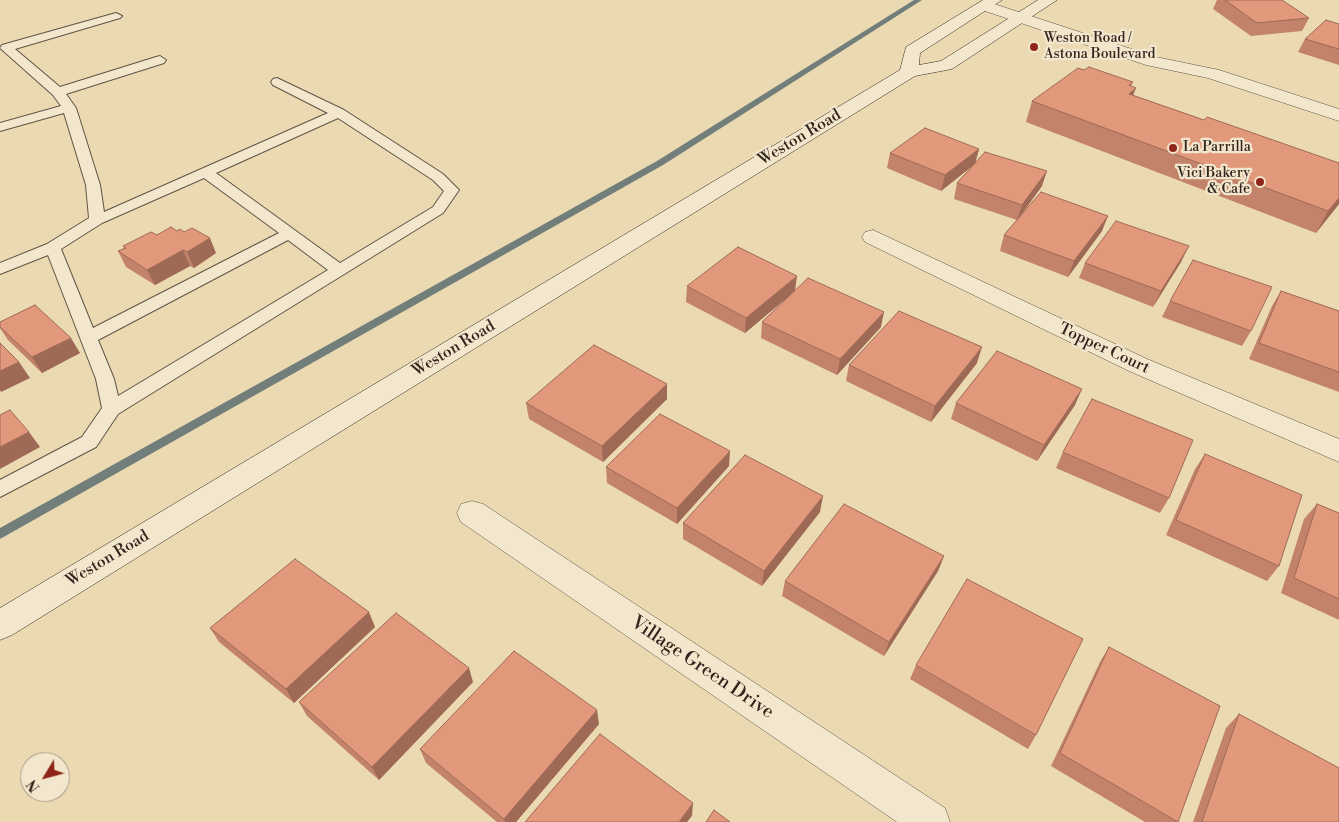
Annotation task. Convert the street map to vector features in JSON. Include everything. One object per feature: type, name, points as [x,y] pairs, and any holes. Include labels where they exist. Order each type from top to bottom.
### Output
[{"type":"main road","points":[[909,72],[912,51],[990,3],[1021,9],[1152,61],[1213,74],[1339,115]]},
{"type":"main road","points":[[1021,9],[1044,3],[1063,13]]},
{"type":"main road","name":"Weston Road","points":[[0,625],[909,72],[946,65],[1021,9]]},
{"type":"main road","points":[[1174,48],[1213,74]]},
{"type":"main road","name":"Topper Court","points":[[873,237],[1138,365],[1339,451]]},
{"type":"main road","name":"Village Green Drive","points":[[472,513],[931,822]]},
{"type":"lane","points":[[3,45],[116,16]]},
{"type":"lane","points":[[3,45],[58,92],[69,108],[93,185],[97,220]]},
{"type":"lane","points":[[58,92],[160,60]]},
{"type":"lane","points":[[0,489],[89,442],[111,409],[438,210],[452,190],[438,177],[339,113],[277,82]]},
{"type":"lane","points":[[0,128],[69,108]]},
{"type":"lane","points":[[0,269],[53,247],[97,220],[339,113]]},
{"type":"lane","points":[[207,173],[339,270]]},
{"type":"lane","points":[[88,338],[290,233]]},
{"type":"lane","points":[[53,247],[105,379],[111,409]]},
{"type":"building","points":[[1225,0],[1282,0],[1309,18],[1257,23]]},
{"type":"building","points":[[1326,20],[1339,24],[1339,49],[1305,39]]},
{"type":"building","points":[[1089,67],[1133,82],[1129,85],[1136,88],[1129,94],[1204,120],[1207,117],[1339,163],[1339,198],[1328,211],[1032,101],[1078,68],[1084,70]]},
{"type":"building","points":[[925,128],[979,149],[945,175],[890,153]]},
{"type":"building","points":[[985,152],[1047,171],[1022,205],[957,183]]},
{"type":"building","points":[[1041,192],[1108,216],[1074,261],[1004,235]]},
{"type":"building","points":[[1116,221],[1189,246],[1161,291],[1085,263]]},
{"type":"building","points":[[171,227],[177,231],[180,229],[184,232],[192,228],[210,238],[187,252],[183,250],[147,270],[118,251],[126,248],[123,246],[151,232],[157,235]]},
{"type":"building","points":[[738,247],[797,276],[746,318],[687,286]]},
{"type":"building","points":[[1193,260],[1272,287],[1251,331],[1170,301]]},
{"type":"building","points":[[808,278],[884,312],[840,359],[762,322]]},
{"type":"building","points":[[1281,291],[1339,311],[1339,372],[1259,343]]},
{"type":"building","points":[[35,305],[71,338],[32,357],[0,327],[0,322]]},
{"type":"building","points":[[899,311],[982,347],[935,406],[849,365]]},
{"type":"building","points":[[0,343],[19,362],[0,371]]},
{"type":"building","points":[[594,345],[667,384],[602,446],[526,403]]},
{"type":"building","points":[[997,351],[1082,389],[1044,445],[956,403]]},
{"type":"building","points":[[1092,399],[1193,440],[1169,498],[1063,452]]},
{"type":"building","points":[[10,410],[29,432],[0,447],[0,415]]},
{"type":"building","points":[[660,414],[730,451],[677,508],[606,467]]},
{"type":"building","points":[[1205,454],[1302,495],[1279,566],[1176,520]]},
{"type":"building","points":[[745,455],[823,496],[764,571],[683,523]]},
{"type":"building","points":[[844,504],[944,556],[889,642],[785,581]]},
{"type":"building","points":[[1317,504],[1339,513],[1339,599],[1294,578]]},
{"type":"building","points":[[295,559],[369,612],[286,689],[210,628]]},
{"type":"building","points":[[967,579],[1083,639],[1036,735],[916,665]]},
{"type":"building","points":[[396,613],[469,668],[372,767],[299,702]]},
{"type":"building","points":[[1109,647],[1220,706],[1178,822],[1060,753]]},
{"type":"building","points":[[514,651],[597,710],[504,819],[420,749]]},
{"type":"building","points":[[1239,714],[1339,768],[1339,822],[1202,822]]},
{"type":"building","points":[[600,734],[693,803],[679,822],[525,822]]},
{"type":"building","points":[[714,810],[730,822],[706,822]]},
{"type":"waterway","points":[[0,534],[660,163],[919,0]]},
{"type":"place","name":"Weston Road / Astona Boulevard","points":[[1034,47]]},
{"type":"place","name":"La Parrilla","points":[[1173,148]]},
{"type":"place","name":"Vici Bakery & Cafe","points":[[1260,182]]}]
